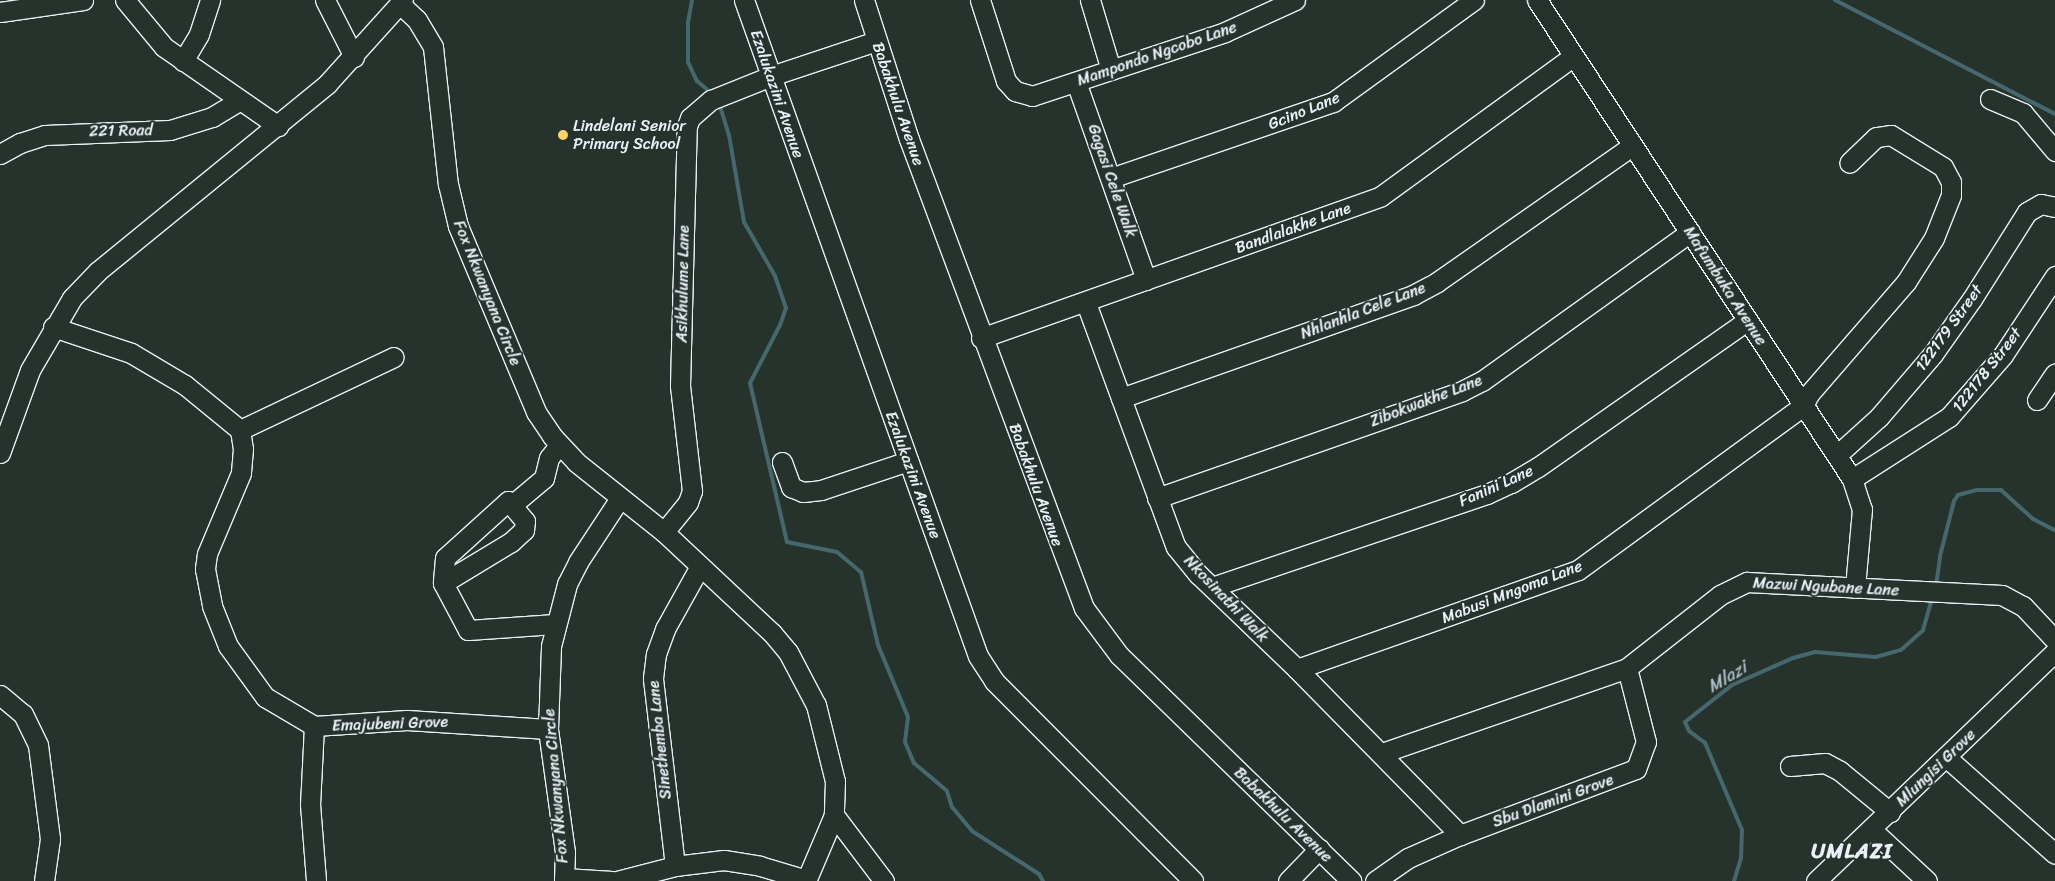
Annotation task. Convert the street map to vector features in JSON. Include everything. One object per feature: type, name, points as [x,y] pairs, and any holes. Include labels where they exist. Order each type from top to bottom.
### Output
[{"type":"street","points":[[10,7],[82,0]]},
{"type":"street","points":[[125,0],[146,29],[183,61],[278,126]]},
{"type":"street","points":[[183,61],[199,34],[210,0]]},
{"type":"street","points":[[325,0],[354,57]]},
{"type":"street","name":"Ezalukazini Avenue","points":[[744,0],[908,461],[985,669],[1193,881]]},
{"type":"street","name":"Babakhulu Avenue","points":[[864,0],[876,41],[981,338],[1071,579],[1094,624],[1120,655],[1352,881]]},
{"type":"street","name":"Mampondo Ngcobo Lane","points":[[980,0],[997,62],[1006,81],[1015,91],[1032,96],[1226,32],[1295,0]]},
{"type":"street","points":[[1090,0],[1111,70]]},
{"type":"street","name":"Gcino Lane","points":[[1111,178],[1333,102],[1474,0]]},
{"type":"street","name":"Mafumbuka Avenue","points":[[1536,0],[1852,479],[1862,509],[1855,588]]},
{"type":"street","points":[[0,452],[14,407],[52,327],[72,298],[98,271],[278,126],[354,57],[401,2]]},
{"type":"street","name":"Fox Nkwanyana Circle","points":[[401,2],[417,20],[433,47],[448,184],[467,250],[536,412],[559,445],[620,498],[664,532],[772,633],[808,685],[816,705],[835,782],[834,815]]},
{"type":"street","name":"Asikhulume Lane","points":[[664,532],[688,502],[692,491],[680,386],[687,126],[702,105],[771,76],[876,41]]},
{"type":"street","name":"Bandlalakhe Lane","points":[[981,338],[1086,303],[1381,196],[1572,57]]},
{"type":"street","name":"Gagasi Cele Walk","points":[[1076,82],[1146,280]]},
{"type":"street","points":[[1990,99],[2023,113],[2055,151]]},
{"type":"street","name":"221 Road","points":[[0,154],[20,143],[45,135],[170,130],[212,117],[239,101]]},
{"type":"street","points":[[1803,406],[1809,394],[1906,282],[1934,238],[1951,195],[1951,182],[1943,167],[1891,134],[1876,137],[1849,163]]},
{"type":"street","name":"Nhlanhla Cele Lane","points":[[1121,398],[1413,295],[1437,282],[1632,146]]},
{"type":"street","name":"122179 Street","points":[[1837,455],[1879,417],[1933,354],[1972,299],[2027,212],[2041,204],[2055,207]]},
{"type":"street","name":"Zibokwakhe Lane","points":[[1157,498],[1482,381],[1690,232]]},
{"type":"street","name":"122178 Street","points":[[1852,479],[1949,417],[2002,355],[2055,276]]},
{"type":"street","name":"Nkosinathi Walk","points":[[1086,303],[1176,548],[1212,587],[1382,753],[1460,835]]},
{"type":"street","name":"Fanini Lane","points":[[1212,587],[1487,494],[1511,483],[1538,468],[1748,320]]},
{"type":"street","points":[[52,327],[131,353],[185,385],[240,430],[394,357]]},
{"type":"street","points":[[2037,400],[2055,373]]},
{"type":"street","name":"Mabusi Mngoma Lane","points":[[1297,669],[1578,570],[1803,406]]},
{"type":"street","name":"Emajubeni Grove","points":[[240,430],[243,449],[241,473],[233,498],[207,554],[205,569],[212,606],[228,646],[255,686],[278,707],[314,726],[407,720],[548,729]]},
{"type":"street","points":[[512,505],[544,478],[549,458],[559,445]]},
{"type":"street","points":[[782,462],[792,487],[803,492],[821,490],[908,461]]},
{"type":"street","name":"Fox Nkwanyana Circle","points":[[564,880],[565,852],[548,729],[548,672],[555,624],[578,562],[620,498]]},
{"type":"street","points":[[443,583],[511,542],[524,530],[525,521],[512,505],[505,501],[458,544],[444,562],[443,583],[468,630],[555,624]]},
{"type":"street","name":"Sinethemba Lane","points":[[675,866],[652,678],[656,654],[665,629],[700,566]]},
{"type":"street","name":"Mazwi Ngubane Lane","points":[[1382,753],[1627,668],[1720,595],[1747,582],[2002,595],[2023,606],[2055,640]]},
{"type":"street","name":"Mlungisi Grove","points":[[1816,881],[1872,830],[2055,652]]},
{"type":"street","name":"Sbu Dlamini Grove","points":[[1375,881],[1408,858],[1460,835],[1636,769],[1646,742],[1627,668]]},
{"type":"street","points":[[0,695],[23,714],[38,745],[50,839],[44,881]]},
{"type":"street","points":[[314,726],[310,804],[316,881]]},
{"type":"street","points":[[1947,758],[2055,854]]},
{"type":"street","points":[[1790,766],[1825,763],[1840,771],[1890,812]]},
{"type":"street","points":[[617,881],[675,866],[733,861],[806,881],[834,815],[884,881]]},
{"type":"street","points":[[1872,830],[1927,881]]},
{"type":"street","points":[[1288,881],[1319,850]]},
{"type":"street","points":[[564,880],[612,881]]},
{"type":"waterway","points":[[692,0],[688,22],[688,62],[697,81],[709,91]]},
{"type":"waterway","points":[[1835,0],[2055,114]]},
{"type":"waterway","points":[[720,106],[729,135],[744,222],[775,276],[786,308],[780,325],[750,383],[787,542],[837,552],[861,572],[878,645],[908,717],[905,742],[914,763],[947,791],[952,807],[972,831],[1039,874],[1043,881]]},
{"type":"waterway","points":[[1936,586],[1940,556],[1954,501],[1958,495],[1977,490],[2001,490],[2033,519],[2055,530]]},
{"type":"waterway","name":"Mlazi","points":[[1734,881],[1741,858],[1742,830],[1705,743],[1689,731],[1685,722],[1732,685],[1793,658],[1815,652],[1876,657],[1901,650],[1923,630],[1931,602]]},
{"type":"place","name":"Lindelani Senior Primary School","points":[[563,135]]},
{"type":"district","name":"UMLAZI","points":[[1852,851]]}]
